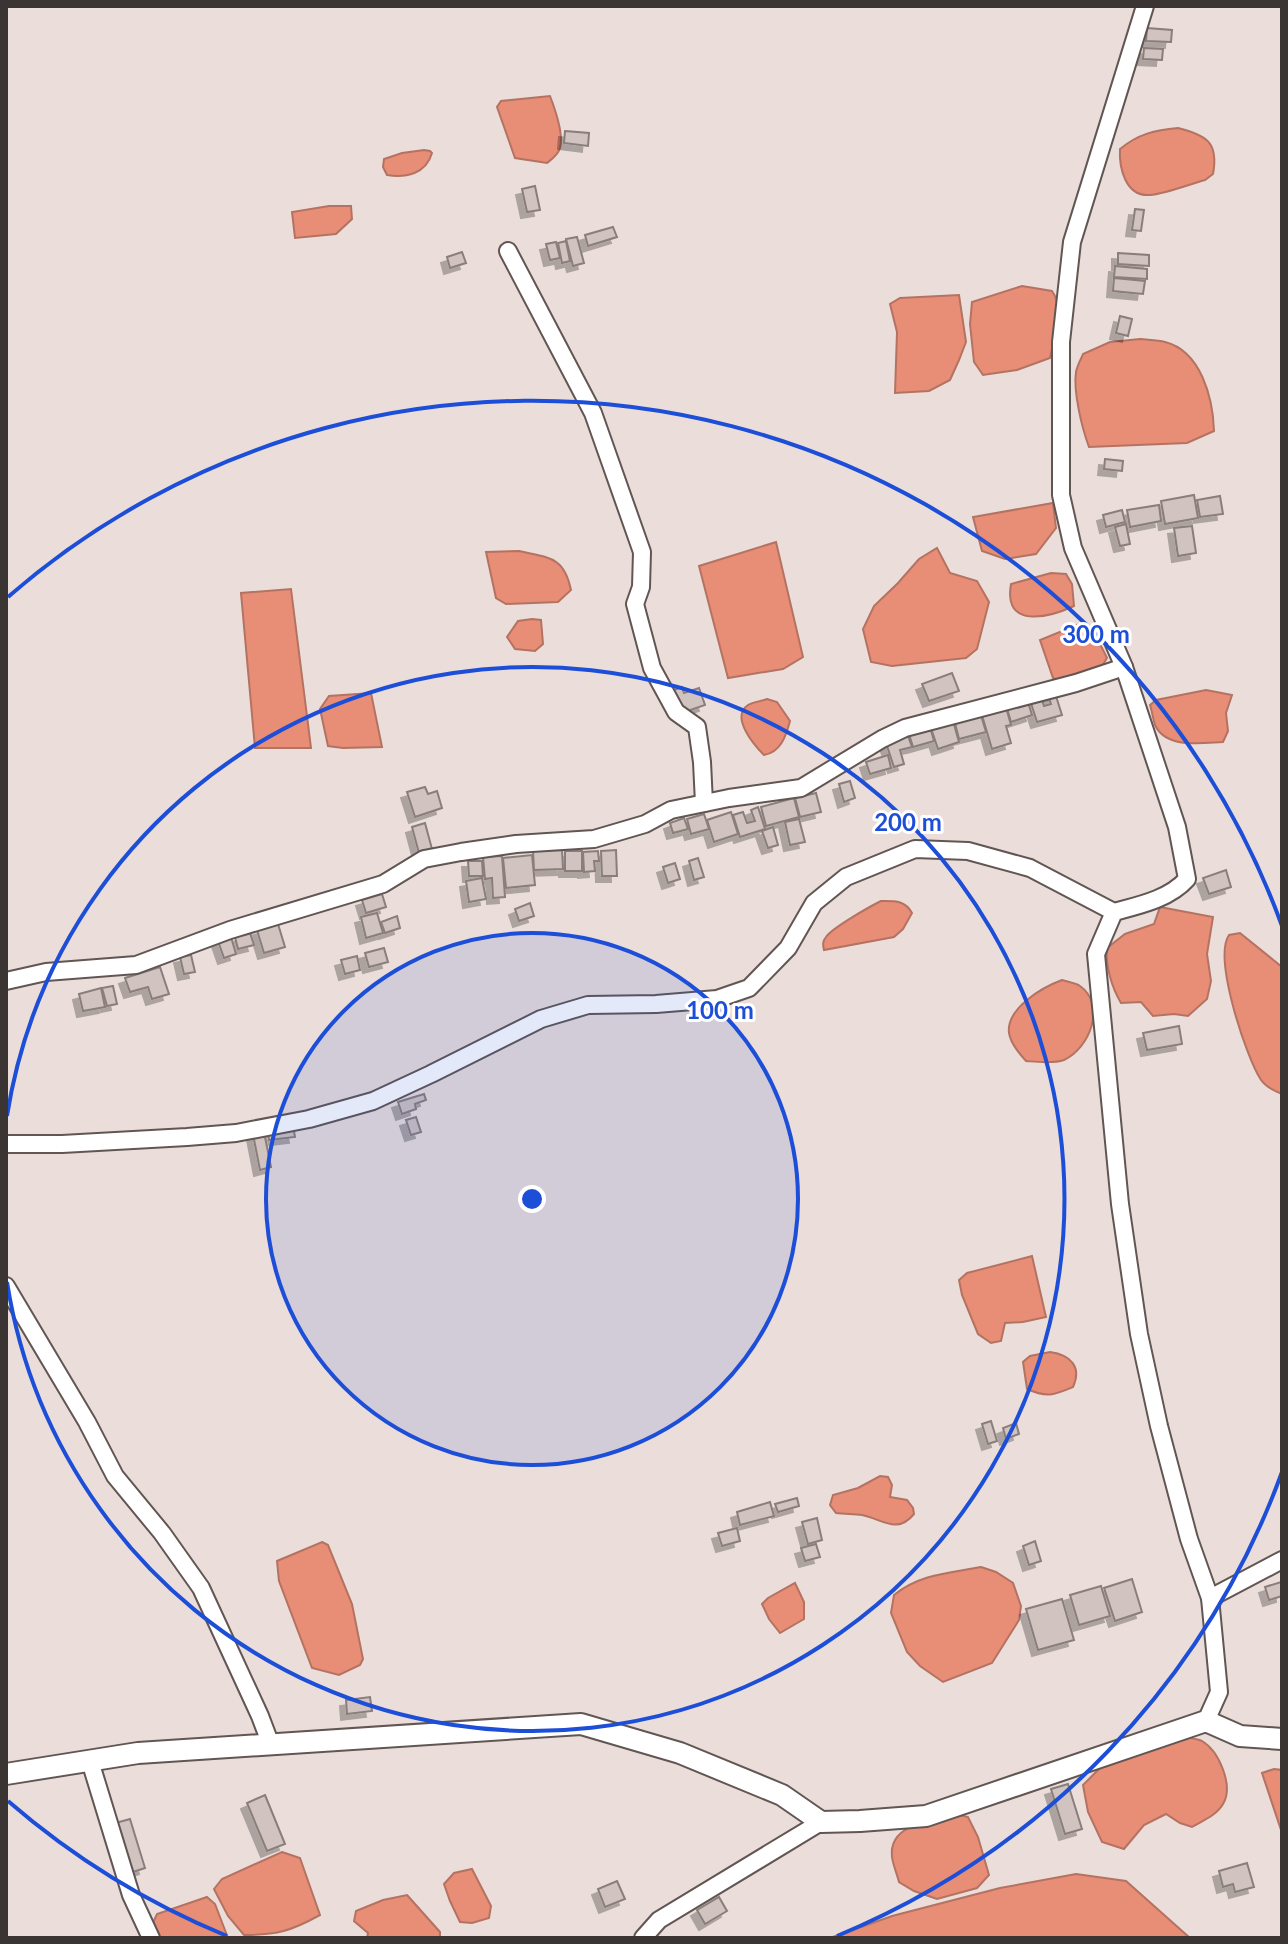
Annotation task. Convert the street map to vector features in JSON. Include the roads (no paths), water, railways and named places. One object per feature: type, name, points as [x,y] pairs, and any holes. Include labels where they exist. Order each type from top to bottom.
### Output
[{"type":"street","points":[[6,1144],[62,1144],[236,1133],[309,1119],[373,1101],[541,1019],[588,1005],[717,999],[749,988],[788,948],[814,903],[846,877],[915,849],[968,851],[1030,868],[1114,912],[1176,891],[1187,879],[1177,827],[1124,667],[1073,548],[1061,495],[1061,342],[1072,242],[1145,6]]},
{"type":"street","points":[[508,251],[593,413],[626,505],[642,552],[641,587],[635,604],[638,617],[652,668],[676,712],[697,727],[704,803]]},
{"type":"street","points":[[6,981],[46,972],[136,965],[230,930],[383,884],[424,859],[516,844],[594,839],[645,824],[671,810],[801,788],[905,728],[1076,683],[1124,667]]},
{"type":"street","points":[[1114,912],[1096,954],[1120,1204],[1139,1334],[1159,1426],[1189,1539],[1210,1598],[1219,1692],[1206,1721]]},
{"type":"street","points":[[6,1286],[87,1422],[115,1476],[162,1533],[201,1588],[271,1745]]},
{"type":"street","points":[[1210,1598],[1282,1560]]},
{"type":"street","points":[[643,1938],[659,1920],[821,1822],[926,1816],[1206,1721],[1240,1736],[1282,1739]]},
{"type":"street","points":[[6,1774],[138,1753],[581,1724],[680,1753],[782,1795],[821,1822]]},
{"type":"street","points":[[90,1761],[131,1895],[151,1938]]}]
